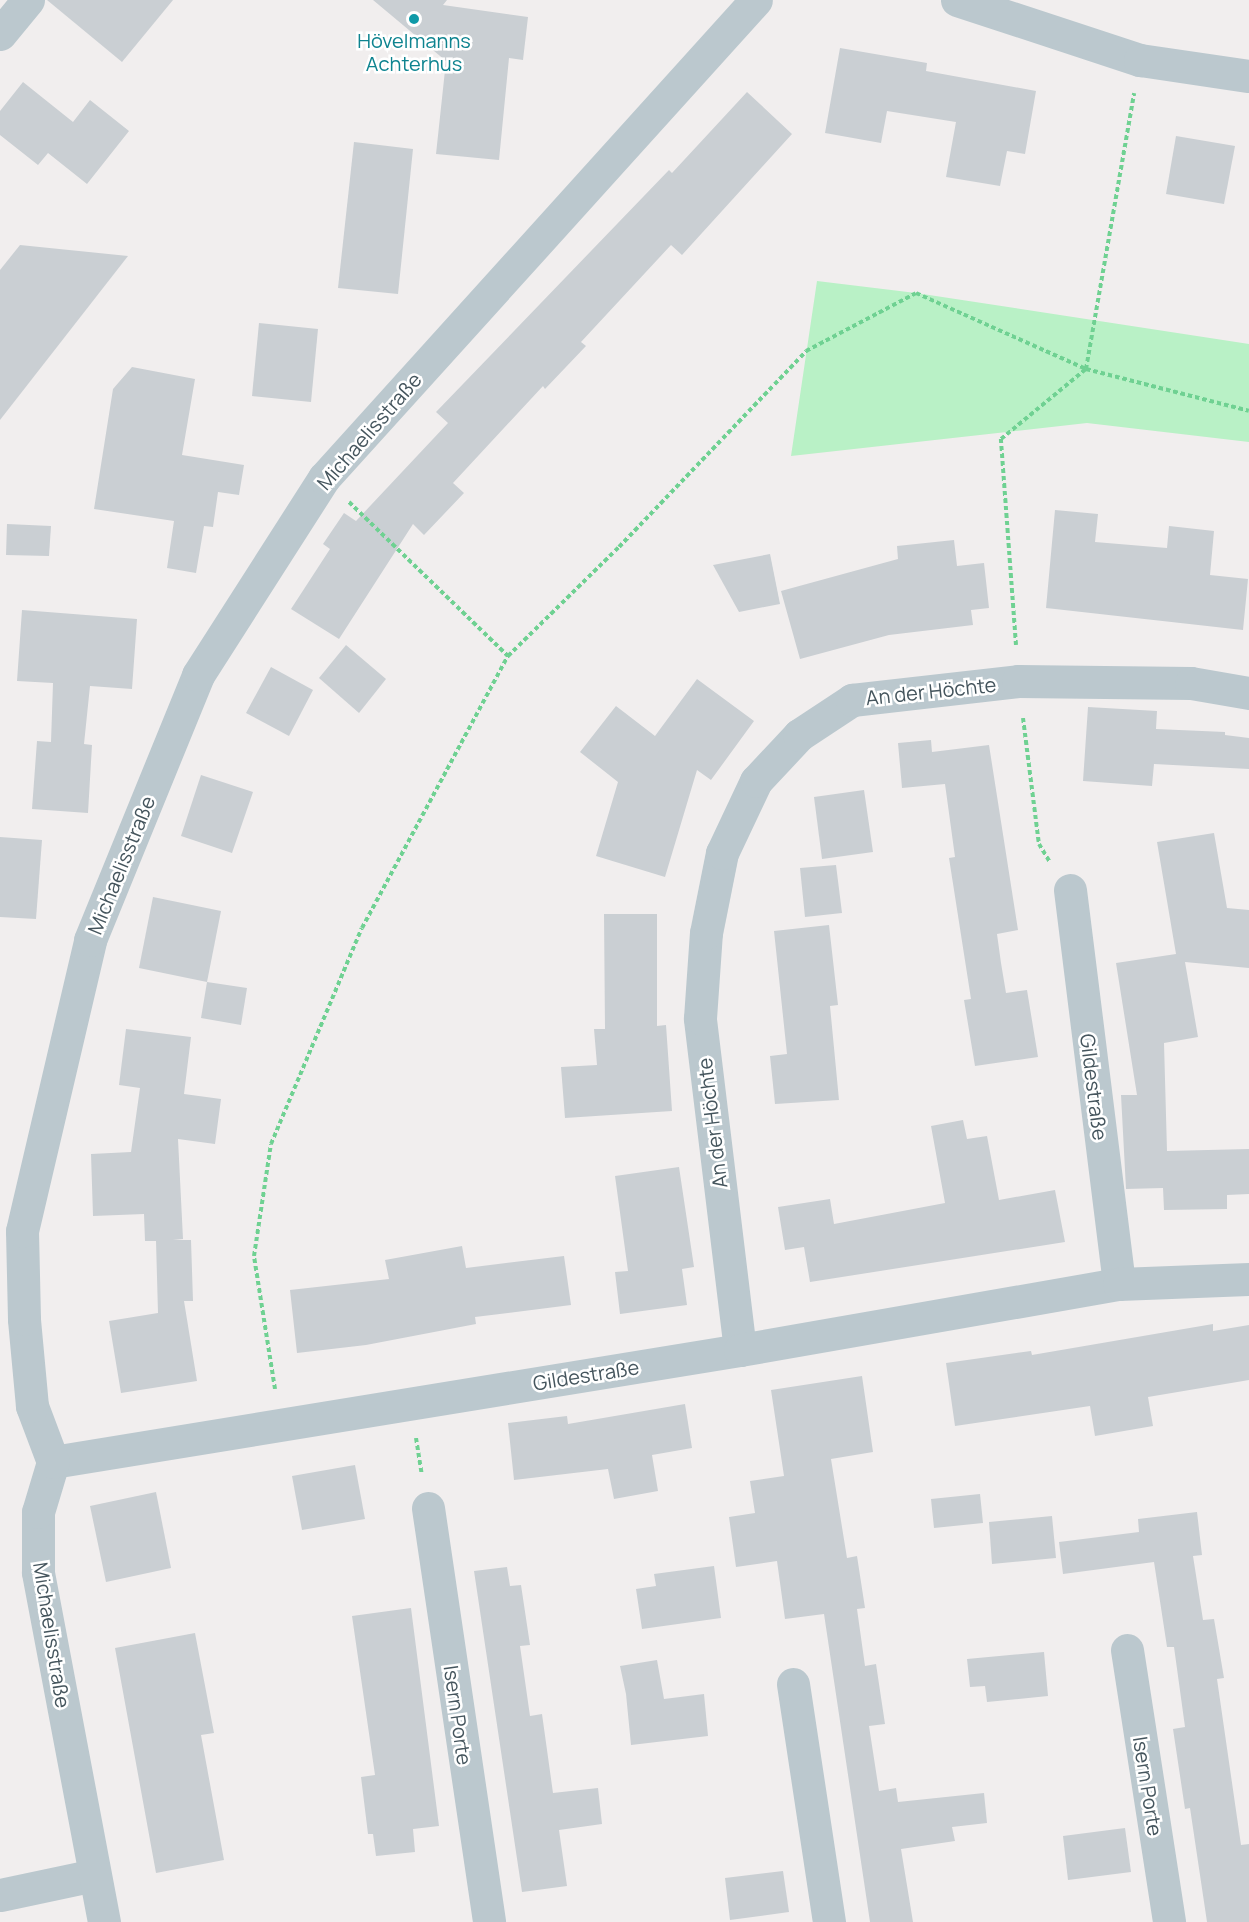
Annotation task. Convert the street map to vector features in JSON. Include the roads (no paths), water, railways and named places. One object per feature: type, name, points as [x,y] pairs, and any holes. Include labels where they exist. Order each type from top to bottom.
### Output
[{"type":"street","points":[[0,34],[28,0]]},
{"type":"street","name":"Michaelisstraße","points":[[104,1922],[38,1572],[38,1512],[53,1462],[32,1406],[24,1319],[11,1231],[90,940],[198,675],[324,478],[756,0]]},
{"type":"street","points":[[957,0],[1140,60],[1249,76]]},
{"type":"street","name":"An der Höchte","points":[[740,1350],[700,1018],[706,933],[722,853],[756,781],[799,735],[852,700],[1018,681],[1191,683],[1249,693]]},
{"type":"street","name":"Gildestraße","points":[[1070,890],[1119,1284]]},
{"type":"street","name":"Gildestraße","points":[[53,1462],[740,1350],[1119,1284],[1249,1279]]},
{"type":"street","name":"Isern Porte","points":[[428,1508],[489,1922]]},
{"type":"street","name":"Isern Porte","points":[[1127,1650],[1169,1922]]},
{"type":"street","points":[[793,1684],[830,1922]]},
{"type":"street","points":[[0,1894],[94,1875]]},
{"type":"place","name":"Hövelmanns Achterhus","points":[[414,19]]}]
